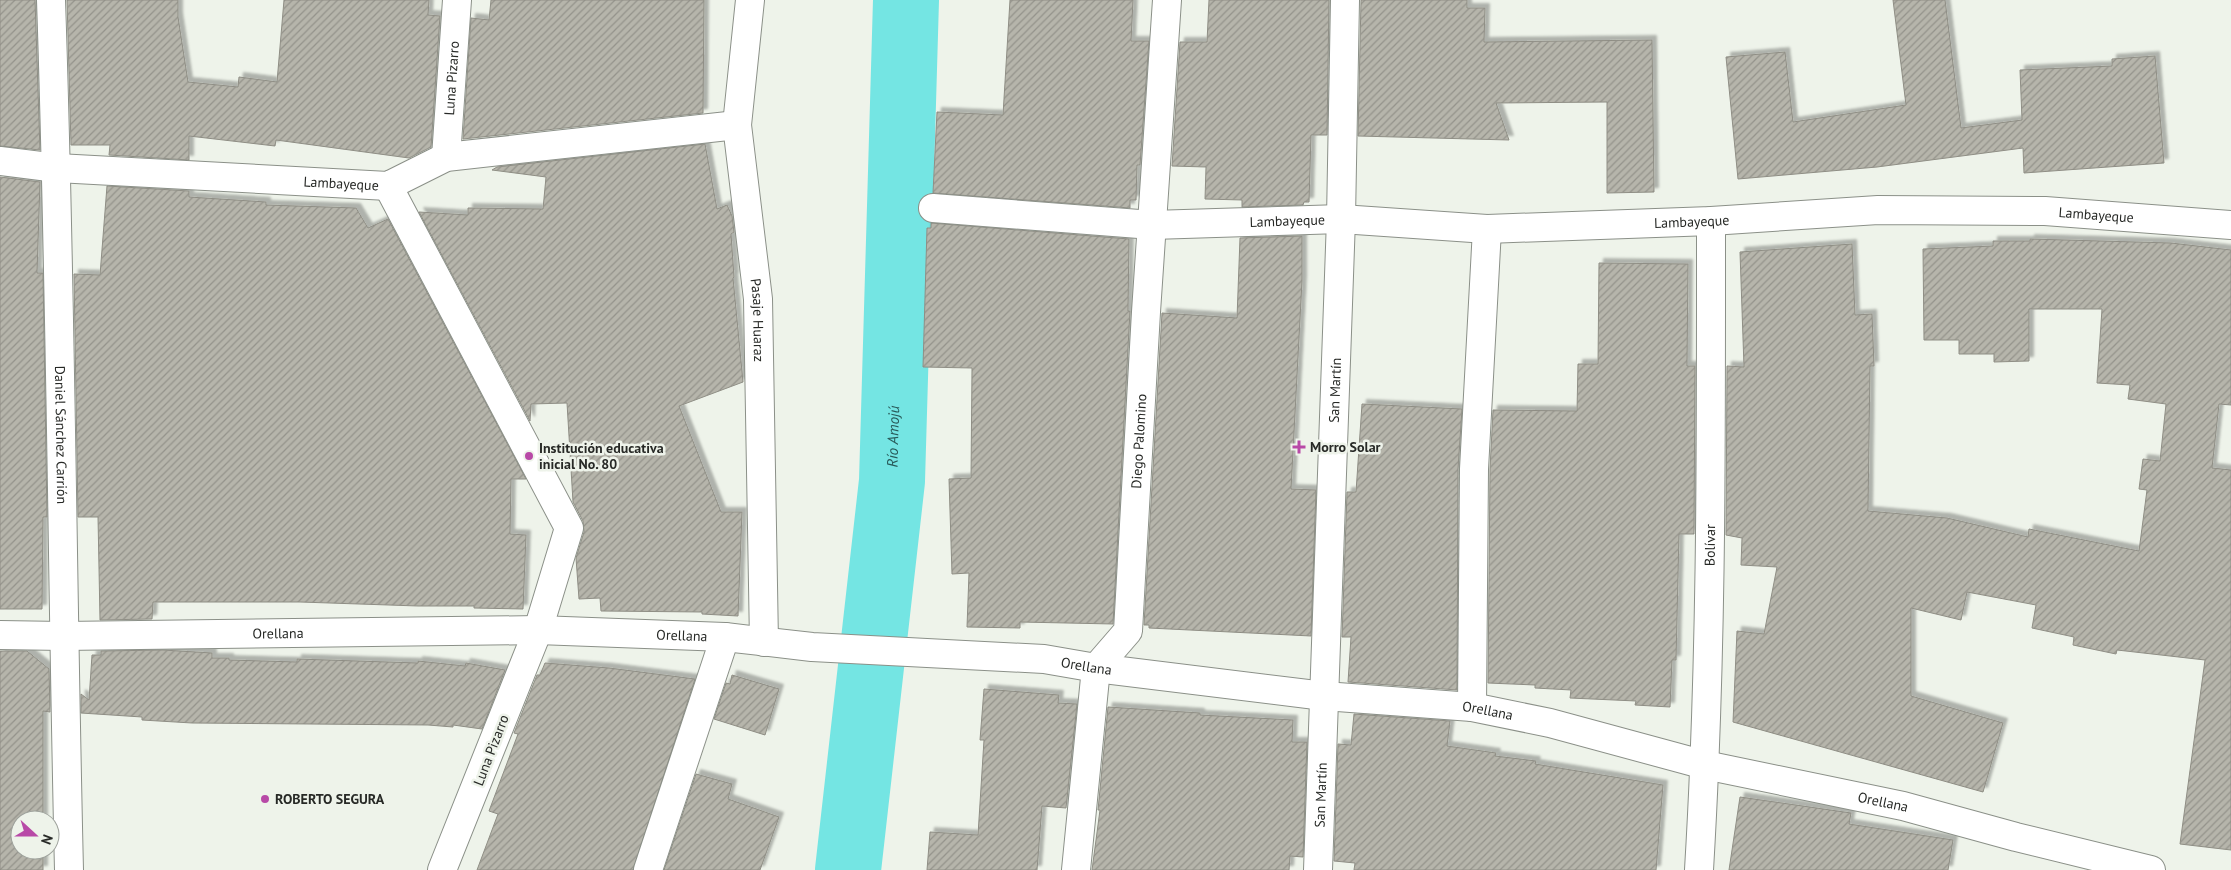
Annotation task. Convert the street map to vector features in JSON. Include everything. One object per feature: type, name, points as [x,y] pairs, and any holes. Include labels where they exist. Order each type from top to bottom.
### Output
[{"type":"street","name":"Daniel Sánchez Carrión","points":[[51,0],[57,168],[63,636],[69,870]]},
{"type":"street","name":"Luna Pizarro","points":[[446,158],[457,0]]},
{"type":"street","name":"Pasaje Huaraz","points":[[750,0],[737,125],[758,300],[764,642]]},
{"type":"street","name":"Diego Palomino","points":[[1096,668],[1128,631],[1167,0]]},
{"type":"street","name":"San Martín","points":[[1318,870],[1341,219],[1345,0]]},
{"type":"street","name":"Lambayeque","points":[[0,161],[57,168],[388,186],[446,158],[737,125]]},
{"type":"street","name":"Luna Pizarro","points":[[388,186],[569,528],[538,630],[442,870]]},
{"type":"street","name":"Lambayeque","points":[[933,208],[1152,225],[1341,219],[1487,229],[1711,221],[1878,210],[2045,210],[2231,225]]},
{"type":"street","name":"Bolívar","points":[[1698,870],[1705,765],[1711,487],[1711,221]]},
{"type":"street","points":[[1472,707],[1474,469],[1487,229]]},
{"type":"street","name":"Orellana","points":[[0,635],[63,636],[538,630],[725,637],[812,647],[979,654],[1044,659],[1096,668],[1324,696],[1472,707],[1550,724],[1705,765],[1903,806],[2016,837],[2151,870]]},
{"type":"street","points":[[648,870],[725,637]]},
{"type":"street","points":[[1076,870],[1096,668]]},
{"type":"building","points":[[0,0],[35,0],[40,150],[0,146]]},
{"type":"building","points":[[67,0],[178,0],[178,17],[188,82],[238,87],[239,77],[277,82],[284,0],[429,0],[428,15],[440,16],[431,147],[409,158],[276,140],[275,146],[189,136],[189,160],[109,155],[110,145],[71,145]]},
{"type":"building","points":[[491,0],[704,0],[703,113],[463,139],[471,18],[489,20]]},
{"type":"building","points":[[1010,0],[1133,0],[1131,41],[1149,41],[1140,165],[1137,165],[1136,200],[1130,200],[1130,208],[933,193],[937,112],[1003,115]]},
{"type":"building","points":[[1209,0],[1329,0],[1327,135],[1311,135],[1309,202],[1304,202],[1303,205],[1242,207],[1242,200],[1205,199],[1206,167],[1172,166],[1180,42],[1207,42]]},
{"type":"building","points":[[1361,0],[1467,0],[1467,8],[1485,8],[1484,42],[1652,40],[1654,192],[1607,193],[1607,102],[1496,103],[1509,140],[1358,136]]},
{"type":"building","points":[[1893,0],[1945,0],[1961,128],[2022,120],[2020,70],[2112,66],[2112,59],[2155,56],[2164,163],[2024,173],[2023,148],[1877,167],[1738,179],[1726,57],[1785,52],[1793,122],[1906,105]]},
{"type":"building","points":[[705,144],[717,209],[727,205],[732,216],[734,232],[731,234],[733,278],[743,382],[679,406],[721,512],[742,512],[738,616],[702,614],[702,612],[601,611],[600,598],[579,599],[576,558],[584,532],[583,521],[573,502],[567,403],[531,404],[530,421],[419,212],[468,215],[468,208],[543,209],[546,177],[492,170],[497,167]]},
{"type":"building","points":[[0,177],[40,182],[37,273],[43,273],[47,517],[43,517],[42,609],[0,609]]},
{"type":"building","points":[[107,186],[189,191],[189,197],[266,202],[266,205],[356,208],[368,228],[388,219],[526,479],[511,479],[510,534],[526,535],[523,609],[300,602],[153,602],[152,619],[100,620],[98,517],[78,517],[74,274],[100,275]]},
{"type":"building","points":[[931,223],[1129,239],[1128,311],[1130,311],[1113,624],[1020,622],[1020,628],[967,627],[969,573],[952,574],[949,479],[971,478],[972,368],[923,367],[927,228],[931,228]]},
{"type":"building","points":[[1302,236],[1302,281],[1291,489],[1316,490],[1311,636],[1149,628],[1149,625],[1144,625],[1162,313],[1237,318],[1240,238]]},
{"type":"building","points":[[2030,239],[2171,243],[2231,250],[2231,405],[2219,404],[2212,468],[2231,470],[2231,850],[2180,844],[2205,660],[2117,650],[2116,654],[2073,645],[2074,637],[2032,628],[2036,605],[1967,592],[1961,620],[1911,608],[1911,696],[2003,723],[1983,792],[1733,722],[1737,631],[1764,634],[1777,567],[1741,565],[1742,538],[1726,535],[1727,366],[1744,367],[1740,252],[1852,244],[1855,315],[1872,314],[1874,366],[1870,366],[1868,511],[1947,518],[2028,537],[2029,529],[2139,551],[2147,490],[2139,489],[2143,459],[2160,461],[2166,404],[2128,399],[2130,385],[2097,383],[2102,309],[2029,309],[2029,361],[1994,362],[1994,354],[1959,354],[1959,340],[1924,340],[1923,249],[1993,246],[1993,241],[2030,241]]},
{"type":"building","points":[[1599,263],[1688,264],[1687,366],[1695,366],[1694,534],[1679,534],[1676,660],[1672,660],[1670,707],[1635,705],[1636,701],[1570,698],[1571,690],[1535,688],[1535,685],[1488,683],[1490,469],[1493,410],[1577,411],[1578,364],[1598,364]]},
{"type":"building","points":[[1362,404],[1462,409],[1458,469],[1457,690],[1348,682],[1351,637],[1342,637],[1347,492],[1356,492]]},
{"type":"building","points":[[163,650],[212,653],[212,658],[229,658],[229,660],[297,662],[297,659],[418,663],[418,661],[465,666],[466,663],[505,670],[482,729],[453,725],[453,727],[428,725],[192,723],[81,713],[81,694],[89,700],[92,655],[101,655],[101,651]]},
{"type":"building","points":[[0,651],[27,651],[49,669],[50,712],[43,711],[43,810],[10,810],[10,860],[43,860],[43,870],[0,870]]},
{"type":"building","points":[[545,663],[609,668],[695,679],[633,870],[477,870],[498,814],[489,811],[518,734],[514,733],[537,675],[540,675]]},
{"type":"building","points":[[732,675],[779,689],[765,735],[714,719],[726,683],[730,684]]},
{"type":"building","points":[[984,689],[1059,695],[1058,703],[1077,704],[1066,808],[1042,806],[1037,870],[927,870],[930,832],[978,835],[984,740],[980,740]]},
{"type":"building","points":[[1108,707],[1200,713],[1200,715],[1293,720],[1292,742],[1307,742],[1303,857],[1290,856],[1289,870],[1092,870],[1100,810],[1098,810]]},
{"type":"building","points":[[1354,714],[1450,721],[1447,746],[1496,753],[1495,756],[1536,761],[1535,764],[1663,785],[1656,870],[1354,870],[1355,863],[1334,861],[1338,744],[1351,745]]},
{"type":"building","points":[[696,774],[732,784],[728,799],[779,817],[760,870],[664,870]]},
{"type":"building","points":[[1740,797],[1851,813],[1849,824],[1953,840],[1948,870],[1729,870]]},
{"type":"waterway","name":"Río Amojú","points":[[848,870],[892,481],[906,0]]},
{"type":"place","name":"Morro Solar","points":[[1299,447]]},
{"type":"place","name":"Institución educativa inicial No. 80","points":[[529,456]]},
{"type":"place","name":"ROBERTO SEGURA","points":[[265,799]]}]
